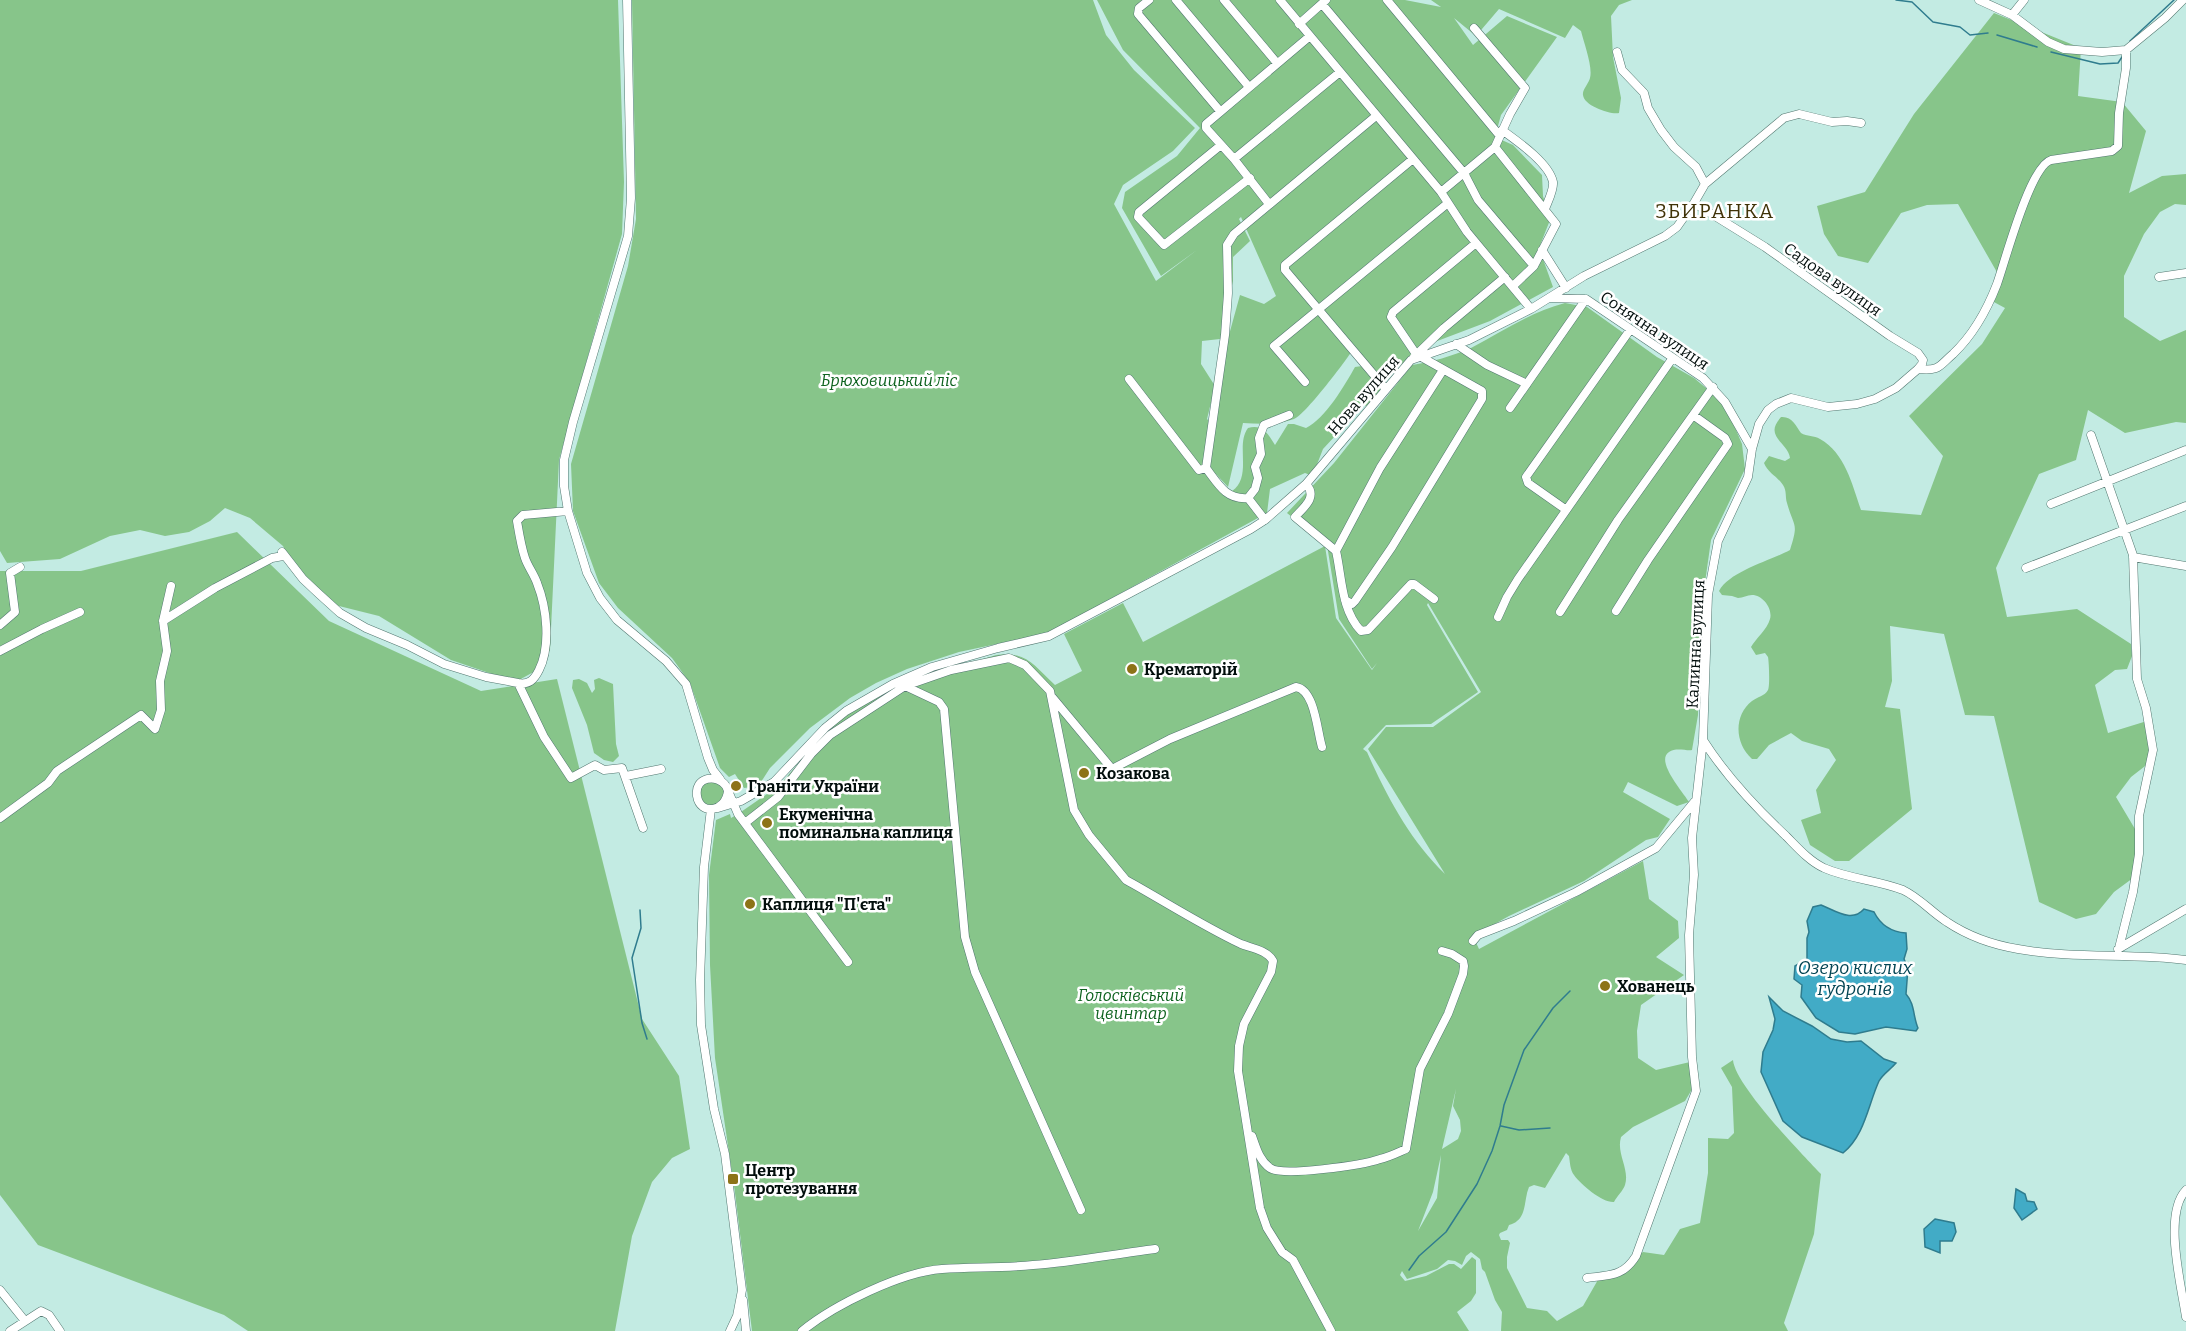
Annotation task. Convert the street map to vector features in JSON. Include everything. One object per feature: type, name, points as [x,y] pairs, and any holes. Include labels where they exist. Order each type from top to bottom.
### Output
[{"type":"street","points":[[627,0],[631,198],[628,236],[564,460],[564,486],[568,511],[587,573],[600,598],[617,620],[666,661],[686,684],[713,770],[728,791],[745,823],[848,962]]},
{"type":"street","points":[[1149,0],[1139,8],[1138,14],[1220,111]]},
{"type":"street","points":[[1176,0],[1249,87]]},
{"type":"street","points":[[1224,0],[1277,63]]},
{"type":"street","points":[[1280,0],[1441,192],[1476,243],[1531,309]]},
{"type":"street","points":[[1387,0],[1501,133],[1531,154],[1550,174],[1553,184],[1545,209]]},
{"type":"street","points":[[1979,0],[2012,15],[2048,42],[2064,49],[2102,52],[2126,50],[2183,0]]},
{"type":"street","points":[[2012,15],[2024,0]]},
{"type":"street","points":[[1299,24],[1324,2],[1464,173],[1478,200],[1534,266]]},
{"type":"street","points":[[1441,192],[1495,147],[1525,88],[1474,28]]},
{"type":"street","points":[[1269,204],[1250,178],[1206,128],[1206,124],[1310,36]]},
{"type":"street","points":[[1752,449],[1759,424],[1768,410],[1776,404],[1791,398],[1828,406],[1857,404],[1875,399],[1896,388],[1918,369],[1934,371],[1941,367],[1973,332],[1996,286],[2021,209],[2044,164],[2051,160],[2112,151],[2118,146],[2126,50]]},
{"type":"street","points":[[1617,51],[1622,70],[1644,93],[1648,108],[1661,130],[1674,147],[1696,167],[1705,184],[1784,118],[1799,114],[1832,122],[1847,120],[1861,123]]},
{"type":"street","points":[[1234,159],[1340,72]]},
{"type":"street","points":[[1289,415],[1264,425],[1259,438],[1261,454],[1255,466],[1258,478],[1255,489],[1248,498],[1236,499],[1221,488],[1206,468],[1225,335],[1228,293],[1227,245],[1234,234],[1376,116]]},
{"type":"street","points":[[1221,145],[1139,212],[1138,217],[1164,245],[1250,178]]},
{"type":"street","points":[[1495,147],[1556,224],[1534,266],[1513,286]]},
{"type":"street","points":[[1385,388],[1285,270],[1285,265],[1413,159]]},
{"type":"street","name":"Нова вулиця","points":[[714,809],[741,801],[774,782],[825,728],[846,711],[893,684],[941,664],[1049,636],[1251,529],[1306,484],[1385,388],[1416,356],[1469,340],[1550,298],[1574,289],[1665,236],[1677,227],[1705,184]]},
{"type":"street","points":[[1305,382],[1274,346],[1448,203]]},
{"type":"street","name":"Садова вулиця","points":[[1694,203],[1765,247],[1890,336],[1918,353],[1923,360],[1918,369]]},
{"type":"street","points":[[1345,600],[1352,604],[1355,601],[1392,547],[1482,399],[1482,391],[1416,356],[1391,317],[1393,312],[1476,243]]},
{"type":"street","points":[[1542,250],[1574,289]]},
{"type":"street","points":[[2159,277],[2186,273]]},
{"type":"street","points":[[1416,356],[1444,328],[1505,277]]},
{"type":"street","name":"Сонячна вулиця","points":[[1574,289],[1672,359],[1703,378],[1725,402],[1752,449]]},
{"type":"street","points":[[1510,408],[1586,299]]},
{"type":"street","points":[[1565,509],[1528,483],[1526,477],[1630,330]]},
{"type":"street","points":[[1456,344],[1487,364],[1527,384]]},
{"type":"street","points":[[1498,617],[1507,597],[1565,509],[1672,359]]},
{"type":"street","points":[[1434,598],[1411,584],[1364,632],[1358,628],[1345,600],[1336,551],[1380,468],[1443,370]]},
{"type":"street","points":[[1129,379],[1199,470],[1206,468]]},
{"type":"street","points":[[1560,612],[1607,536],[1713,387]]},
{"type":"street","points":[[1616,611],[1647,560],[1728,444],[1725,438],[1693,415]]},
{"type":"street","points":[[2091,435],[2126,531],[2133,557],[2137,679],[2146,708],[2153,750],[2139,816],[2139,854],[2133,892],[2115,956]]},
{"type":"street","name":"Калинна вулиця","points":[[1587,1278],[1617,1274],[1630,1266],[1636,1256],[1696,1091],[1692,1057],[1689,935],[1694,875],[1692,838],[1703,740],[1708,596],[1718,541],[1748,477],[1752,449]]},
{"type":"street","points":[[2051,504],[2186,450]]},
{"type":"street","points":[[1306,484],[1311,489],[1310,501],[1295,517],[1336,551]]},
{"type":"street","points":[[1248,498],[1264,520]]},
{"type":"street","points":[[2026,568],[2186,506]]},
{"type":"street","points":[[163,621],[215,588],[282,554],[318,594],[340,613],[366,628],[444,664],[486,677],[525,684],[532,681],[541,664],[546,646],[542,600],[538,584],[525,558],[517,521],[523,515],[568,511]]},
{"type":"street","points":[[2133,557],[2186,566]]},
{"type":"street","points":[[0,625],[15,612],[10,573],[20,567]]},
{"type":"street","points":[[0,818],[48,783],[57,771],[141,715],[154,729],[161,710],[160,681],[167,651],[163,621],[171,586]]},
{"type":"street","points":[[0,651],[80,612]]},
{"type":"street","points":[[745,823],[778,797],[811,754],[830,735],[905,686],[951,670],[1009,658],[1025,665],[1047,688],[1051,696],[1112,769],[1170,739],[1296,687],[1304,690],[1311,700],[1322,747]]},
{"type":"street","points":[[518,682],[544,737],[571,778],[595,765],[604,770],[622,768],[644,828]]},
{"type":"street","points":[[905,686],[939,702],[944,708],[964,934],[967,946],[975,972],[1081,1210]]},
{"type":"street","points":[[1051,696],[1074,810],[1089,835],[1126,880],[1238,942],[1267,954],[1273,961],[1273,967],[1244,1024],[1239,1046],[1238,1071],[1245,1117],[1258,1198],[1267,1228],[1282,1252],[1293,1260],[1330,1331]]},
{"type":"street","points":[[1703,740],[1718,763],[1759,811],[1821,867],[1902,890],[1925,903],[1946,922],[1975,938],[2018,949],[2066,954],[2186,960]]},
{"type":"street","points":[[708,758],[707,773],[696,792],[697,798],[703,806],[714,809],[726,802],[728,791]]},
{"type":"street","points":[[626,776],[661,769]]},
{"type":"street","points":[[700,783],[710,778],[720,780]]},
{"type":"street","points":[[1473,940],[1479,935],[1509,924],[1576,891],[1656,848],[1696,800]]},
{"type":"street","points":[[714,809],[704,867],[700,980],[701,1025],[714,1109],[725,1154],[746,1331]]},
{"type":"street","points":[[2119,948],[2186,909]]},
{"type":"street","points":[[1245,1117],[1260,1156],[1270,1168],[1277,1171],[1286,1172],[1363,1163],[1379,1160],[1406,1149],[1415,1087],[1420,1069],[1448,1014],[1464,968],[1462,961],[1442,951]]},
{"type":"street","points":[[1462,961],[1471,954]]},
{"type":"street","points":[[2186,1190],[2179,1197],[2175,1211],[2174,1234],[2186,1317]]},
{"type":"street","points":[[802,1331],[856,1297],[932,1270],[1047,1264],[1155,1249]]},
{"type":"street","points":[[0,1290],[25,1321]]},
{"type":"street","points":[[730,1331],[737,1316],[742,1290]]},
{"type":"street","points":[[10,1331],[42,1311],[45,1311],[60,1331]]},
{"type":"green space","points":[[0,0],[618,0],[624,182],[622,234],[559,460],[550,650],[539,669],[519,680],[501,677],[451,660],[379,616],[331,604],[292,564],[283,546],[250,518],[225,508],[210,521],[189,532],[165,536],[140,530],[110,536],[60,559],[7,563],[0,551]]},
{"type":"green space","name":"Брюховицький ліс","points":[[632,0],[1093,0],[1106,35],[1134,70],[1195,128],[1173,151],[1123,185],[1114,204],[1156,281],[1197,250],[1161,276],[1122,208],[1125,192],[1177,156],[1200,128],[1123,50],[1097,0],[1405,0],[1441,7],[1431,0],[1632,0],[1619,5],[1611,16],[1613,57],[1621,98],[1619,113],[1598,109],[1585,99],[1583,93],[1591,73],[1581,31],[1573,25],[1565,38],[1499,9],[1476,36],[1454,18],[1473,45],[1507,16],[1557,37],[1501,115],[1495,137],[1513,145],[1542,175],[1543,196],[1550,220],[1539,248],[1553,287],[1490,321],[1432,343],[1381,378],[1352,351],[1315,399],[1294,419],[1275,423],[1243,423],[1228,487],[1215,473],[1228,491],[1232,491],[1242,477],[1243,443],[1248,428],[1258,427],[1275,445],[1288,424],[1306,428],[1313,424],[1334,401],[1355,367],[1362,366],[1381,388],[1380,391],[1368,406],[1360,405],[1344,418],[1336,435],[1323,449],[1310,475],[1305,473],[1270,489],[1267,513],[1048,633],[959,652],[907,669],[876,683],[850,698],[810,728],[770,768],[761,782],[752,787],[744,788],[735,774],[729,777],[720,768],[690,683],[672,658],[618,608],[599,583],[573,511],[571,464],[628,266],[636,219]],"holes":[[[1241,217],[1276,296],[1264,304],[1240,295],[1224,353],[1214,426],[1207,419],[1215,386],[1201,364],[1202,341],[1220,339],[1233,281],[1233,257],[1250,241],[1239,219]]]},
{"type":"green space","points":[[1994,13],[2081,48],[2078,96],[2122,102],[2146,131],[2129,193],[2162,176],[2186,174],[2186,205],[2175,204],[2160,212],[2144,234],[2124,276],[2124,317],[2160,341],[2186,330],[2186,423],[2176,422],[2125,433],[2088,410],[2076,460],[2039,474],[1996,568],[2007,617],[2077,609],[2131,644],[2132,656],[2127,669],[2115,670],[2095,685],[2108,733],[2147,721],[2151,740],[2149,763],[2131,777],[2116,797],[2138,834],[2133,878],[2114,892],[2096,914],[2076,919],[2039,902],[1994,716],[1965,715],[1944,634],[1890,626],[1892,681],[1885,707],[1900,709],[1912,809],[1849,861],[1835,861],[1810,845],[1801,820],[1821,813],[1816,790],[1836,760],[1829,749],[1802,741],[1791,733],[1769,745],[1757,759],[1752,759],[1746,753],[1738,730],[1739,722],[1746,707],[1767,692],[1769,684],[1768,657],[1765,653],[1756,655],[1751,647],[1769,623],[1771,615],[1769,607],[1760,597],[1750,595],[1738,598],[1722,595],[1719,591],[1724,584],[1741,572],[1790,550],[1795,529],[1785,490],[1764,463],[1769,456],[1785,461],[1790,458],[1775,435],[1776,424],[1781,417],[1791,420],[1801,433],[1820,439],[1836,452],[1851,480],[1861,510],[1921,515],[1943,456],[1909,416],[1982,344],[2005,308],[1992,301],[1998,274],[1958,204],[1927,205],[1901,213],[1868,263],[1838,256],[1824,234],[1817,206],[1865,192],[1914,114]]},
{"type":"green space","name":"Голосківський цвинтар","points":[[1565,303],[1587,307],[1657,357],[1694,378],[1725,404],[1742,444],[1745,469],[1711,540],[1701,611],[1698,715],[1692,750],[1675,750],[1666,756],[1665,762],[1668,769],[1689,802],[1677,806],[1628,782],[1623,792],[1670,819],[1658,837],[1646,840],[1584,881],[1509,916],[1473,936],[1479,949],[1643,861],[1649,899],[1678,921],[1679,938],[1656,957],[1684,975],[1641,1005],[1637,1031],[1638,1058],[1656,1070],[1690,1062],[1694,1086],[1685,1101],[1633,1127],[1621,1137],[1620,1149],[1626,1179],[1624,1187],[1614,1202],[1598,1197],[1582,1184],[1573,1173],[1569,1156],[1566,1153],[1545,1188],[1534,1185],[1529,1187],[1519,1219],[1499,1235],[1501,1240],[1508,1240],[1510,1243],[1507,1268],[1527,1308],[1547,1311],[1557,1321],[1583,1306],[1599,1278],[1613,1274],[1643,1252],[1664,1255],[1680,1229],[1700,1223],[1708,1173],[1708,1138],[1728,1139],[1734,1133],[1732,1087],[1721,1068],[1733,1060],[1756,1102],[1821,1174],[1814,1234],[1784,1323],[1788,1331],[1501,1331],[1502,1312],[1482,1269],[1480,1259],[1471,1252],[1466,1256],[1462,1265],[1448,1260],[1437,1269],[1407,1279],[1402,1271],[1400,1275],[1405,1281],[1426,1276],[1449,1264],[1454,1264],[1461,1269],[1472,1257],[1476,1260],[1476,1293],[1471,1301],[1457,1312],[1469,1331],[752,1331],[715,1058],[710,965],[709,875],[716,820],[730,814],[731,818],[780,785],[827,729],[897,685],[996,655],[1007,654],[1029,661],[1055,685],[1082,671],[1064,634],[1123,603],[1143,642],[1325,546],[1336,618],[1372,670],[1377,663],[1372,669],[1339,619],[1327,545],[1287,513],[1334,463],[1412,365],[1464,351],[1552,307]],"holes":[[[1428,603],[1481,692],[1433,727],[1386,727],[1368,749],[1445,874],[1410,832],[1391,801],[1367,752],[1363,749],[1386,725],[1431,724],[1478,692],[1427,605]],[[1456,1089],[1453,1106],[1460,1120],[1461,1131],[1458,1139],[1442,1149]],[[1441,1155],[1437,1198],[1418,1231],[1433,1192]]]},
{"type":"green space","points":[[237,532],[329,621],[481,691],[557,679],[642,1019],[679,1076],[690,1149],[672,1158],[652,1182],[632,1236],[615,1331],[248,1331],[224,1315],[38,1245],[0,1195],[0,571],[81,571]]},
{"type":"green space","points":[[599,678],[613,684],[616,744],[619,756],[613,762],[604,760],[594,753],[587,725],[572,688],[573,680],[579,679],[587,683],[592,693],[595,689],[594,680]]},
{"type":"green space","points":[[705,779],[726,786],[722,806],[703,806],[698,787]]},
{"type":"water","name":"Озеро кислих гудронів","points":[[1821,905],[1838,913],[1849,915],[1859,913],[1864,909],[1874,912],[1887,927],[1906,933],[1907,949],[1904,959],[1908,968],[1906,994],[1918,1028],[1916,1031],[1886,1027],[1855,1034],[1839,1032],[1816,1018],[1801,997],[1802,985],[1794,979],[1795,966],[1807,959],[1809,932],[1807,921],[1813,907]]},
{"type":"water","name":"Озеро кислих гудронів","points":[[1769,997],[1783,1011],[1831,1039],[1847,1042],[1861,1041],[1884,1059],[1896,1063],[1879,1081],[1861,1129],[1843,1153],[1802,1137],[1783,1121],[1761,1072],[1763,1052],[1773,1030],[1775,1019]]},
{"type":"water","points":[[2016,1189],[2025,1194],[2027,1201],[2034,1202],[2037,1209],[2022,1220],[2014,1208]]},
{"type":"water","points":[[1935,1219],[1954,1223],[1956,1232],[1952,1241],[1940,1241],[1940,1253],[1925,1247],[1924,1229]]},
{"type":"waterway","points":[[1896,0],[1912,2],[1933,22],[1960,27],[1970,35],[1988,33]]},
{"type":"waterway","points":[[2130,41],[2174,0]]},
{"type":"waterway","points":[[1997,35],[2037,47]]},
{"type":"waterway","points":[[2051,52],[2100,64],[2118,63],[2122,57]]},
{"type":"waterway","points":[[640,910],[641,928],[632,958],[642,1023],[647,1039]]},
{"type":"waterway","points":[[1409,1270],[1419,1256],[1446,1232],[1477,1184],[1492,1151],[1504,1105],[1524,1050],[1553,1008],[1570,991]]},
{"type":"waterway","points":[[1501,1126],[1519,1130],[1550,1128]]},
{"type":"place","name":"Крематорій","points":[[1132,669]]},
{"type":"place","name":"Козакова","points":[[1084,773]]},
{"type":"place","name":"Граніти України","points":[[736,786]]},
{"type":"place","name":"Екуменічна поминальна каплиця","points":[[767,823]]},
{"type":"place","name":"Каплиця \"П'єта\"","points":[[750,904]]},
{"type":"place","name":"Хованець","points":[[1605,986]]},
{"type":"place","name":"Центр протезування","points":[[733,1179]]},
{"type":"district","name":"ЗБИРАНКА","points":[[1715,211]]}]
